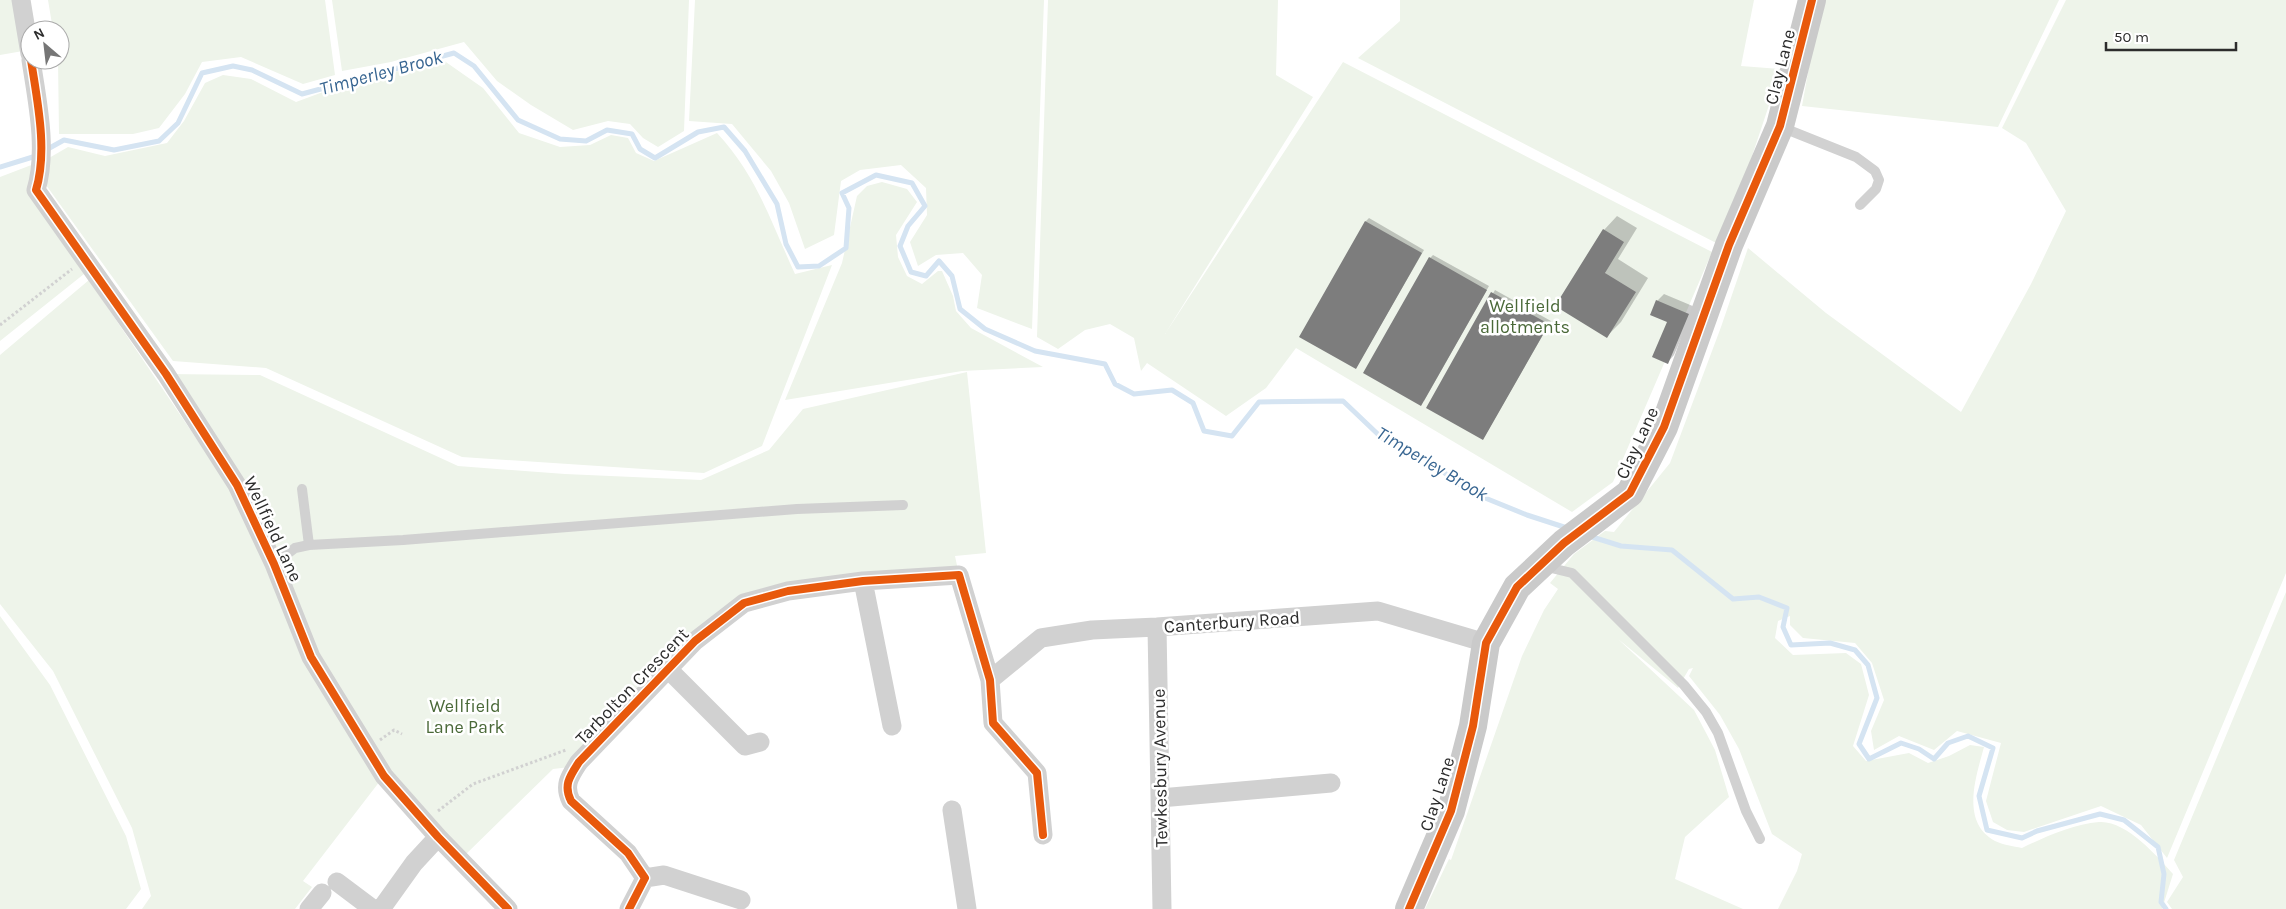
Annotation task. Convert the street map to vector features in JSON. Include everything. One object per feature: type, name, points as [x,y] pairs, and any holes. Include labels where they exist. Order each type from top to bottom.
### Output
[{"type":"street","points":[[21,0],[24,20]]},
{"type":"street","name":"Clay Lane","points":[[1409,909],[1451,811],[1473,726],[1486,643],[1517,587],[1564,543],[1630,494],[1664,427],[1729,245],[1780,126],[1812,0]]},
{"type":"street","name":"Wellfield Lane","points":[[33,70],[40,117],[40,176],[36,190],[166,374],[237,485],[274,564],[316,665],[384,776],[438,837],[508,909]]},
{"type":"street","name":"Tarbolton Crescent","points":[[644,878],[628,853],[571,802],[566,792],[568,777],[579,762],[694,641],[744,603],[788,591],[864,581],[959,575],[990,680],[993,722],[1037,773],[1043,835]]},
{"type":"street","points":[[864,581],[892,726]]},
{"type":"street","name":"Canterbury Road","points":[[990,680],[1041,638],[1092,630],[1378,611],[1486,643]]},
{"type":"street","name":"Tewkesbury Avenue","points":[[1157,627],[1162,909]]},
{"type":"street","name":"Tarbolton Crescent","points":[[668,669],[745,746],[760,742]]},
{"type":"street","points":[[1160,798],[1331,783]]},
{"type":"street","points":[[952,810],[967,909]]},
{"type":"street","points":[[381,909],[414,863],[438,837]]},
{"type":"street","points":[[629,909],[644,878],[664,875],[741,900]]},
{"type":"street","points":[[337,882],[373,909]]},
{"type":"street","points":[[309,909],[322,894]]},
{"type":"lane","points":[[1780,126],[1856,157],[1875,170],[1879,180],[1876,189],[1860,205]]},
{"type":"lane","points":[[302,489],[309,545]]},
{"type":"lane","points":[[274,564],[295,548],[309,545],[403,540],[797,509],[903,505]]},
{"type":"lane","points":[[1541,565],[1572,573],[1684,685],[1706,712],[1718,733],[1746,811],[1760,839]]},
{"type":"path","points":[[0,325],[65,274],[86,261]]},
{"type":"path","points":[[382,745],[378,741],[394,730],[402,734]]},
{"type":"path","points":[[432,804],[438,811],[472,784],[569,749],[572,756],[579,762]]},
{"type":"green space","points":[[0,0],[14,0],[20,34],[20,52],[0,55]]},
{"type":"green space","points":[[48,0],[325,0],[335,75],[303,84],[241,57],[202,62],[185,94],[159,128],[133,134],[59,134],[58,70],[70,70],[70,20],[51,20]]},
{"type":"green space","points":[[332,0],[689,0],[684,131],[658,147],[643,138],[630,124],[608,121],[573,130],[531,105],[497,81],[464,42],[391,62],[342,71]]},
{"type":"green space","points":[[695,0],[1044,0],[1032,329],[977,308],[982,275],[963,253],[936,255],[918,266],[910,242],[927,215],[926,188],[901,165],[860,170],[841,181],[834,235],[805,249],[789,203],[771,171],[732,124],[689,121]]},
{"type":"green space","name":"Wellfield allotments","points":[[1048,0],[1278,0],[1276,75],[1313,97],[1165,334],[1343,62],[1712,252],[1613,482],[1572,512],[1296,348],[1266,388],[1226,416],[1147,363],[1141,371],[1134,338],[1110,324],[1085,330],[1058,349],[1037,337]]},
{"type":"green space","points":[[1400,0],[1754,0],[1741,66],[1781,69],[1722,246],[1358,58],[1400,21]]},
{"type":"green space","points":[[1821,0],[2059,0],[1998,127],[1802,106]]},
{"type":"green space","points":[[2066,0],[2286,0],[2286,573],[2167,858],[2141,825],[2101,806],[2024,832],[2007,830],[1993,822],[1986,801],[2001,743],[1957,731],[1934,750],[1899,736],[1874,750],[1871,731],[1884,700],[1872,663],[1855,643],[1803,638],[1790,625],[1790,616],[1778,621],[1775,638],[1793,655],[1846,653],[1861,664],[1869,695],[1853,746],[1866,761],[1909,753],[1928,763],[1949,756],[1970,745],[1984,747],[1977,772],[1973,798],[1977,823],[1984,833],[1995,841],[2022,848],[2050,835],[2079,825],[2099,822],[2120,827],[2140,840],[2173,874],[2162,909],[1778,909],[1797,871],[1802,854],[1772,834],[1739,749],[1720,715],[1689,676],[1693,668],[1689,669],[1678,688],[1618,639],[1694,710],[1715,750],[1729,797],[1685,837],[1675,879],[1743,909],[1425,909],[1449,859],[1451,860],[1522,656],[1544,610],[1558,589],[1550,583],[1574,554],[1605,531],[1614,532],[1670,463],[1721,327],[1748,248],[1826,313],[1961,412],[2031,284],[2066,211],[2026,143],[2002,128]]},
{"type":"green space","points":[[443,60],[483,88],[519,133],[560,147],[590,145],[611,135],[628,138],[636,153],[654,161],[717,133],[731,149],[753,183],[795,274],[832,265],[762,446],[704,473],[462,457],[266,368],[173,361],[46,185],[49,158],[68,147],[105,156],[167,143],[184,121],[205,83],[223,75],[251,79],[296,102],[342,85]]},
{"type":"green space","points":[[34,164],[84,274],[0,341],[0,177]]},
{"type":"green space","points":[[882,182],[907,189],[917,202],[896,235],[898,257],[907,276],[922,284],[938,271],[942,271],[953,296],[956,311],[971,328],[1043,367],[962,371],[785,400],[842,263],[857,196],[867,186]]},
{"type":"green space","points":[[89,280],[229,487],[380,781],[303,881],[312,887],[295,909],[142,909],[151,896],[132,828],[53,671],[0,604],[0,355]]},
{"type":"green space","name":"Wellfield Lane Park","points":[[967,372],[986,553],[955,556],[959,575],[744,603],[570,767],[553,769],[461,859],[372,757],[274,564],[166,374],[260,375],[458,466],[565,474],[701,480],[769,450],[803,409]]},
{"type":"green space","points":[[2286,592],[2286,909],[2172,909],[2167,902],[2183,877],[2174,860]]},
{"type":"green space","points":[[0,616],[50,685],[126,836],[141,889],[126,909],[0,909]]},
{"type":"building","points":[[1365,221],[1422,253],[1356,369],[1299,337]]},
{"type":"building","points":[[1603,229],[1624,242],[1605,273],[1636,292],[1607,338],[1555,306]]},
{"type":"building","points":[[1429,257],[1487,290],[1421,406],[1363,373]]},
{"type":"building","points":[[1491,292],[1549,324],[1483,440],[1426,408]]},
{"type":"building","points":[[1656,300],[1689,314],[1668,364],[1652,357],[1667,322],[1650,315]]},
{"type":"waterway","name":"Timperley Brook","points":[[46,150],[64,140],[114,150],[159,141],[178,123],[202,73],[233,66],[252,70],[302,94],[454,53],[474,66],[518,120],[560,139],[586,141],[607,130],[632,134],[640,149],[655,158],[698,132],[724,127],[745,151],[777,204],[786,244],[798,267],[819,266],[846,248],[849,208],[842,193],[876,175],[912,183],[925,206],[908,226],[900,246],[911,272],[926,276],[939,261],[952,276],[960,309],[985,329],[1035,351],[1105,364],[1115,384],[1134,394],[1172,390],[1193,403],[1204,431],[1232,436],[1259,402],[1343,401],[1384,440],[1428,460],[1468,491],[1527,515],[1567,528]]},
{"type":"waterway","name":"Timperley Brook","points":[[0,167],[36,156]]},
{"type":"waterway","name":"Timperley Brook","points":[[1589,536],[1621,546],[1672,550],[1733,599],[1759,597],[1787,608],[1783,627],[1791,645],[1830,643],[1855,650],[1868,665],[1877,698],[1859,744],[1869,759],[1901,743],[1919,749],[1934,759],[1948,743],[1968,736],[1993,748],[1979,796],[1987,830],[2022,838],[2037,831],[2100,814],[2124,820],[2158,847],[2164,874],[2161,902],[2166,909]]},
{"type":"cycle path","points":[[1409,909],[1451,811],[1473,726],[1486,643],[1517,587],[1564,543],[1630,493],[1664,427],[1729,245],[1780,126],[1812,0]]},
{"type":"cycle path","points":[[32,70],[41,142],[41,158],[36,190],[166,374],[237,485],[274,564],[311,657],[384,776],[438,837],[508,909]]},
{"type":"cycle path","points":[[629,909],[645,878],[628,853],[571,801],[568,790],[570,776],[579,762],[695,641],[744,603],[788,591],[863,581],[959,575],[990,680],[993,723],[1037,773],[1043,835]]}]
